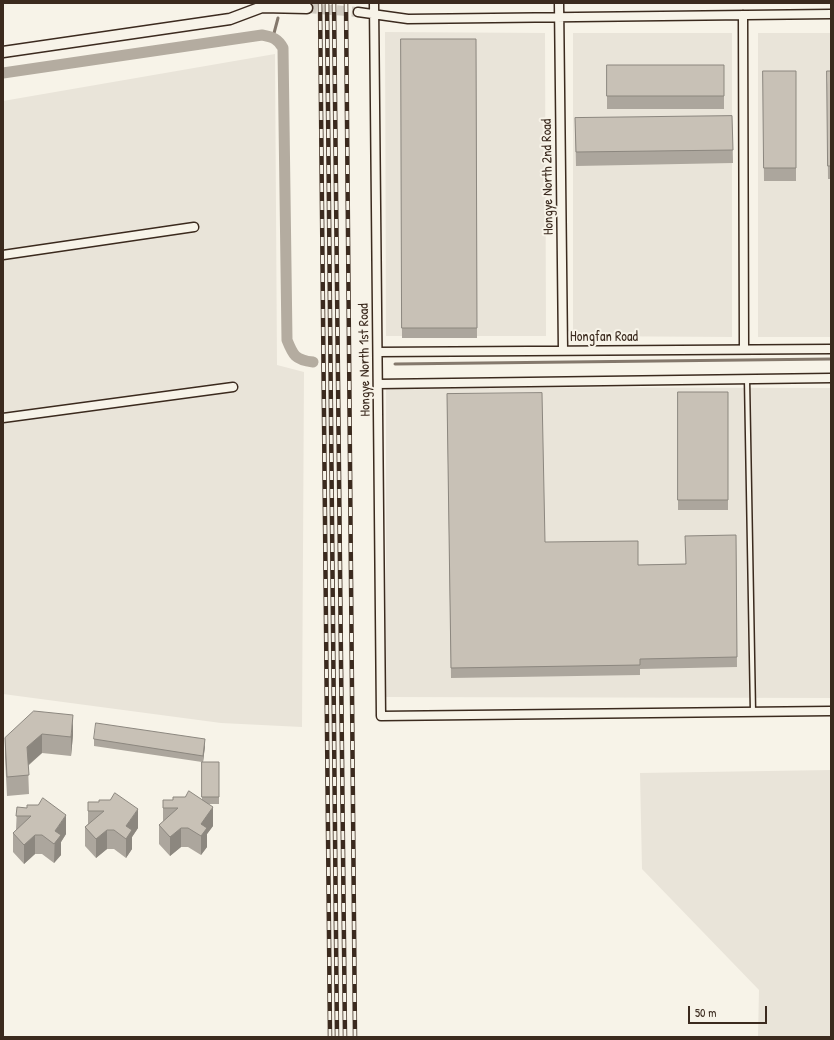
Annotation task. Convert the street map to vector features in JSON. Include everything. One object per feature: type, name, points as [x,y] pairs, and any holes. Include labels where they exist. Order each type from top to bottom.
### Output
[{"type":"street","name":"Hongye North 1st Road","points":[[374,3],[381,716],[753,712]]},
{"type":"street","name":"Hongye North 2nd Road","points":[[559,3],[563,350]]},
{"type":"street","points":[[3,52],[230,19],[262,5],[307,8]]},
{"type":"street","points":[[358,12],[408,19],[831,14]]},
{"type":"street","points":[[743,15],[744,349]]},
{"type":"street","points":[[3,255],[194,227]]},
{"type":"street","name":"Hongfan Road","points":[[378,352],[831,349]]},
{"type":"street","points":[[378,384],[831,378]]},
{"type":"street","points":[[3,418],[233,387]]},
{"type":"street","points":[[753,712],[831,711]]},
{"type":"lane","points":[[748,379],[753,712]]},
{"type":"shaded area","points":[[385,32],[545,33],[546,336],[386,336]]},
{"type":"shaded area","points":[[573,33],[732,33],[732,337],[573,336]]},
{"type":"shaded area","points":[[758,33],[831,33],[831,337],[758,337]]},
{"type":"shaded area","points":[[275,54],[277,365],[304,372],[302,727],[221,723],[3,694],[3,101]]},
{"type":"shaded area","points":[[386,387],[831,388],[831,698],[386,697]]},
{"type":"shaded area","points":[[831,770],[831,1037],[758,1037],[759,990],[642,869],[640,773]]},
{"type":"building","points":[[401,39],[476,39],[477,328],[402,328]]},
{"type":"building","points":[[607,65],[724,65],[724,96],[607,96]]},
{"type":"building","points":[[763,71],[796,71],[796,168],[764,168]]},
{"type":"building","points":[[827,71],[831,71],[831,166],[828,166]]},
{"type":"building","points":[[732,116],[733,150],[576,152],[575,118]]},
{"type":"building","points":[[678,392],[728,392],[728,500],[678,500]]},
{"type":"building","points":[[542,393],[545,542],[638,541],[638,565],[686,564],[685,536],[736,535],[737,657],[640,659],[640,665],[451,668],[447,394]]},
{"type":"building","points":[[34,711],[73,715],[71,737],[42,734],[27,747],[29,775],[7,777],[5,738]]},
{"type":"building","points":[[96,723],[205,739],[203,756],[94,739]]},
{"type":"building","points":[[202,762],[219,762],[219,797],[202,797]]},
{"type":"building","points":[[189,791],[213,807],[201,824],[207,828],[201,836],[188,828],[181,828],[170,837],[159,825],[178,808],[163,808],[163,800],[173,800],[173,797],[185,797]]},
{"type":"building","points":[[115,793],[138,809],[126,826],[132,830],[126,839],[114,830],[107,830],[96,839],[85,827],[104,811],[88,811],[88,802],[110,800]]},
{"type":"building","points":[[43,798],[66,815],[55,831],[61,835],[54,844],[42,835],[35,835],[24,845],[13,833],[31,816],[16,816],[17,807],[27,808],[27,805],[38,805]]},
{"type":"waterway","points":[[273,37],[278,18]]},
{"type":"waterway","points":[[3,73],[262,35],[277,40],[283,48],[287,340],[293,353],[298,358],[313,362]]},
{"type":"waterway","points":[[395,364],[831,359]]},
{"type":"tunnel","points":[[307,8],[358,12]]},
{"type":"railway","points":[[320,3],[330,1037]]},
{"type":"railway","points":[[327,3],[337,1037]]},
{"type":"railway","points":[[334,3],[345,1037]]},
{"type":"railway","points":[[346,3],[355,1037]]}]
